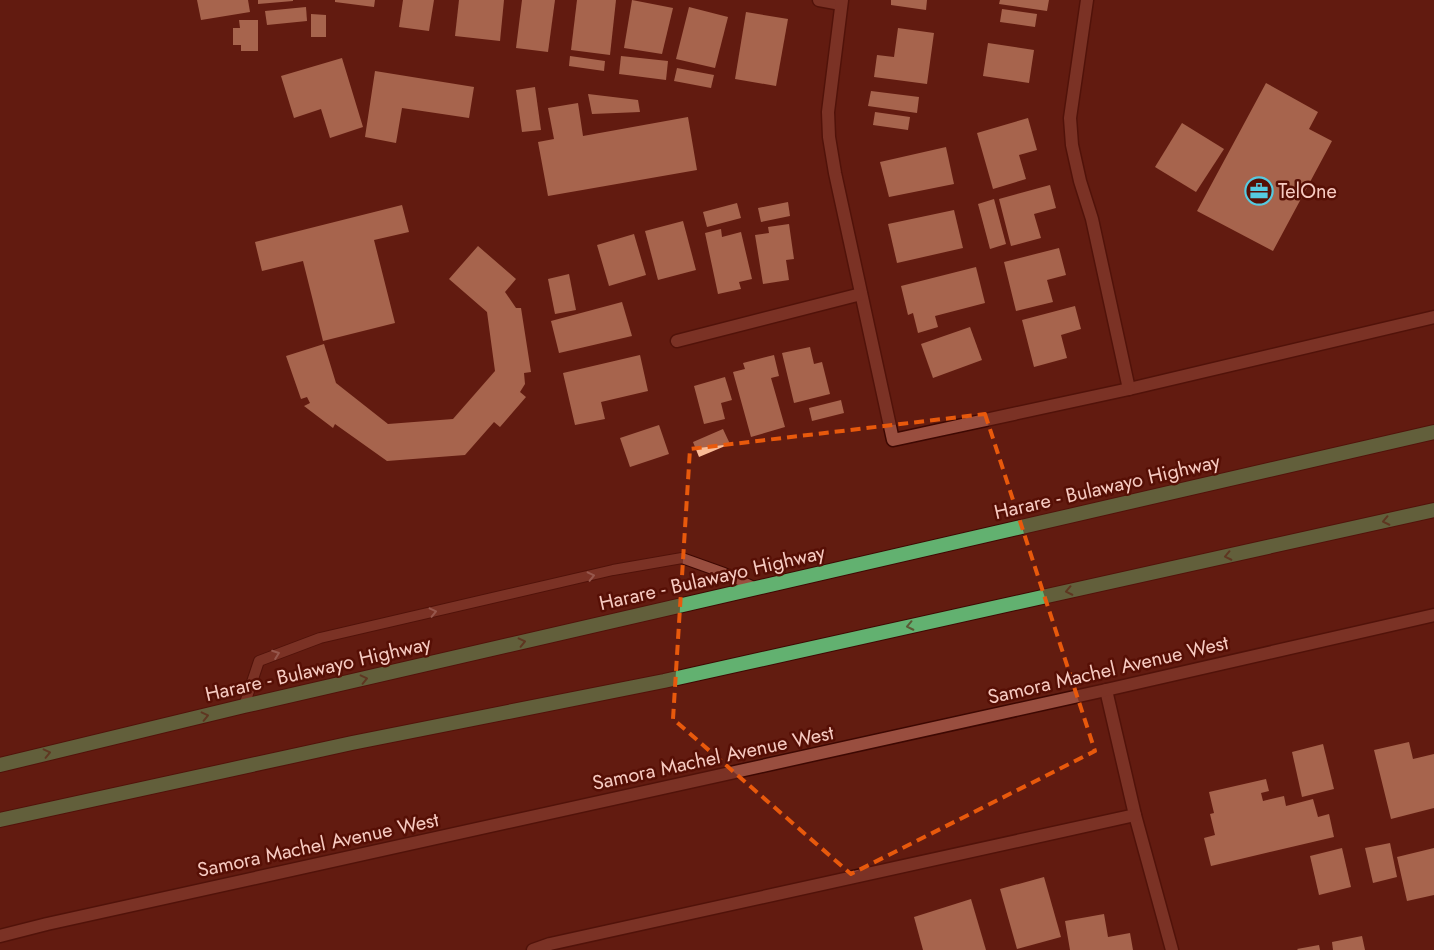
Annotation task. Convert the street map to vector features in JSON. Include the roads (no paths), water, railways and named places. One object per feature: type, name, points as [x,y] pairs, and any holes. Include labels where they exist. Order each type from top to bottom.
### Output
[{"type":"highway","name":"Harare - Bulawayo Highway","points":[[0,765],[244,706],[1434,432]]},
{"type":"highway","points":[[0,820],[343,745],[664,681],[1434,510]]},
{"type":"street","points":[[819,0],[842,2],[828,112],[829,137],[835,173],[893,440],[1129,389],[1434,317]]},
{"type":"street","points":[[1087,0],[1070,118],[1072,145],[1080,181],[1092,219],[1129,389]]},
{"type":"street","points":[[677,341],[861,294]]},
{"type":"street","name":"Samora Machel Avenue West","points":[[0,936],[1434,616]]},
{"type":"street","points":[[1106,690],[1135,815],[1172,950]]},
{"type":"street","points":[[532,950],[560,942],[1135,815]]},
{"type":"lane","points":[[244,706],[259,660],[320,638],[604,572],[682,558],[724,573],[756,588]]},
{"type":"place","name":"TelOne","points":[[1259,191]]}]
